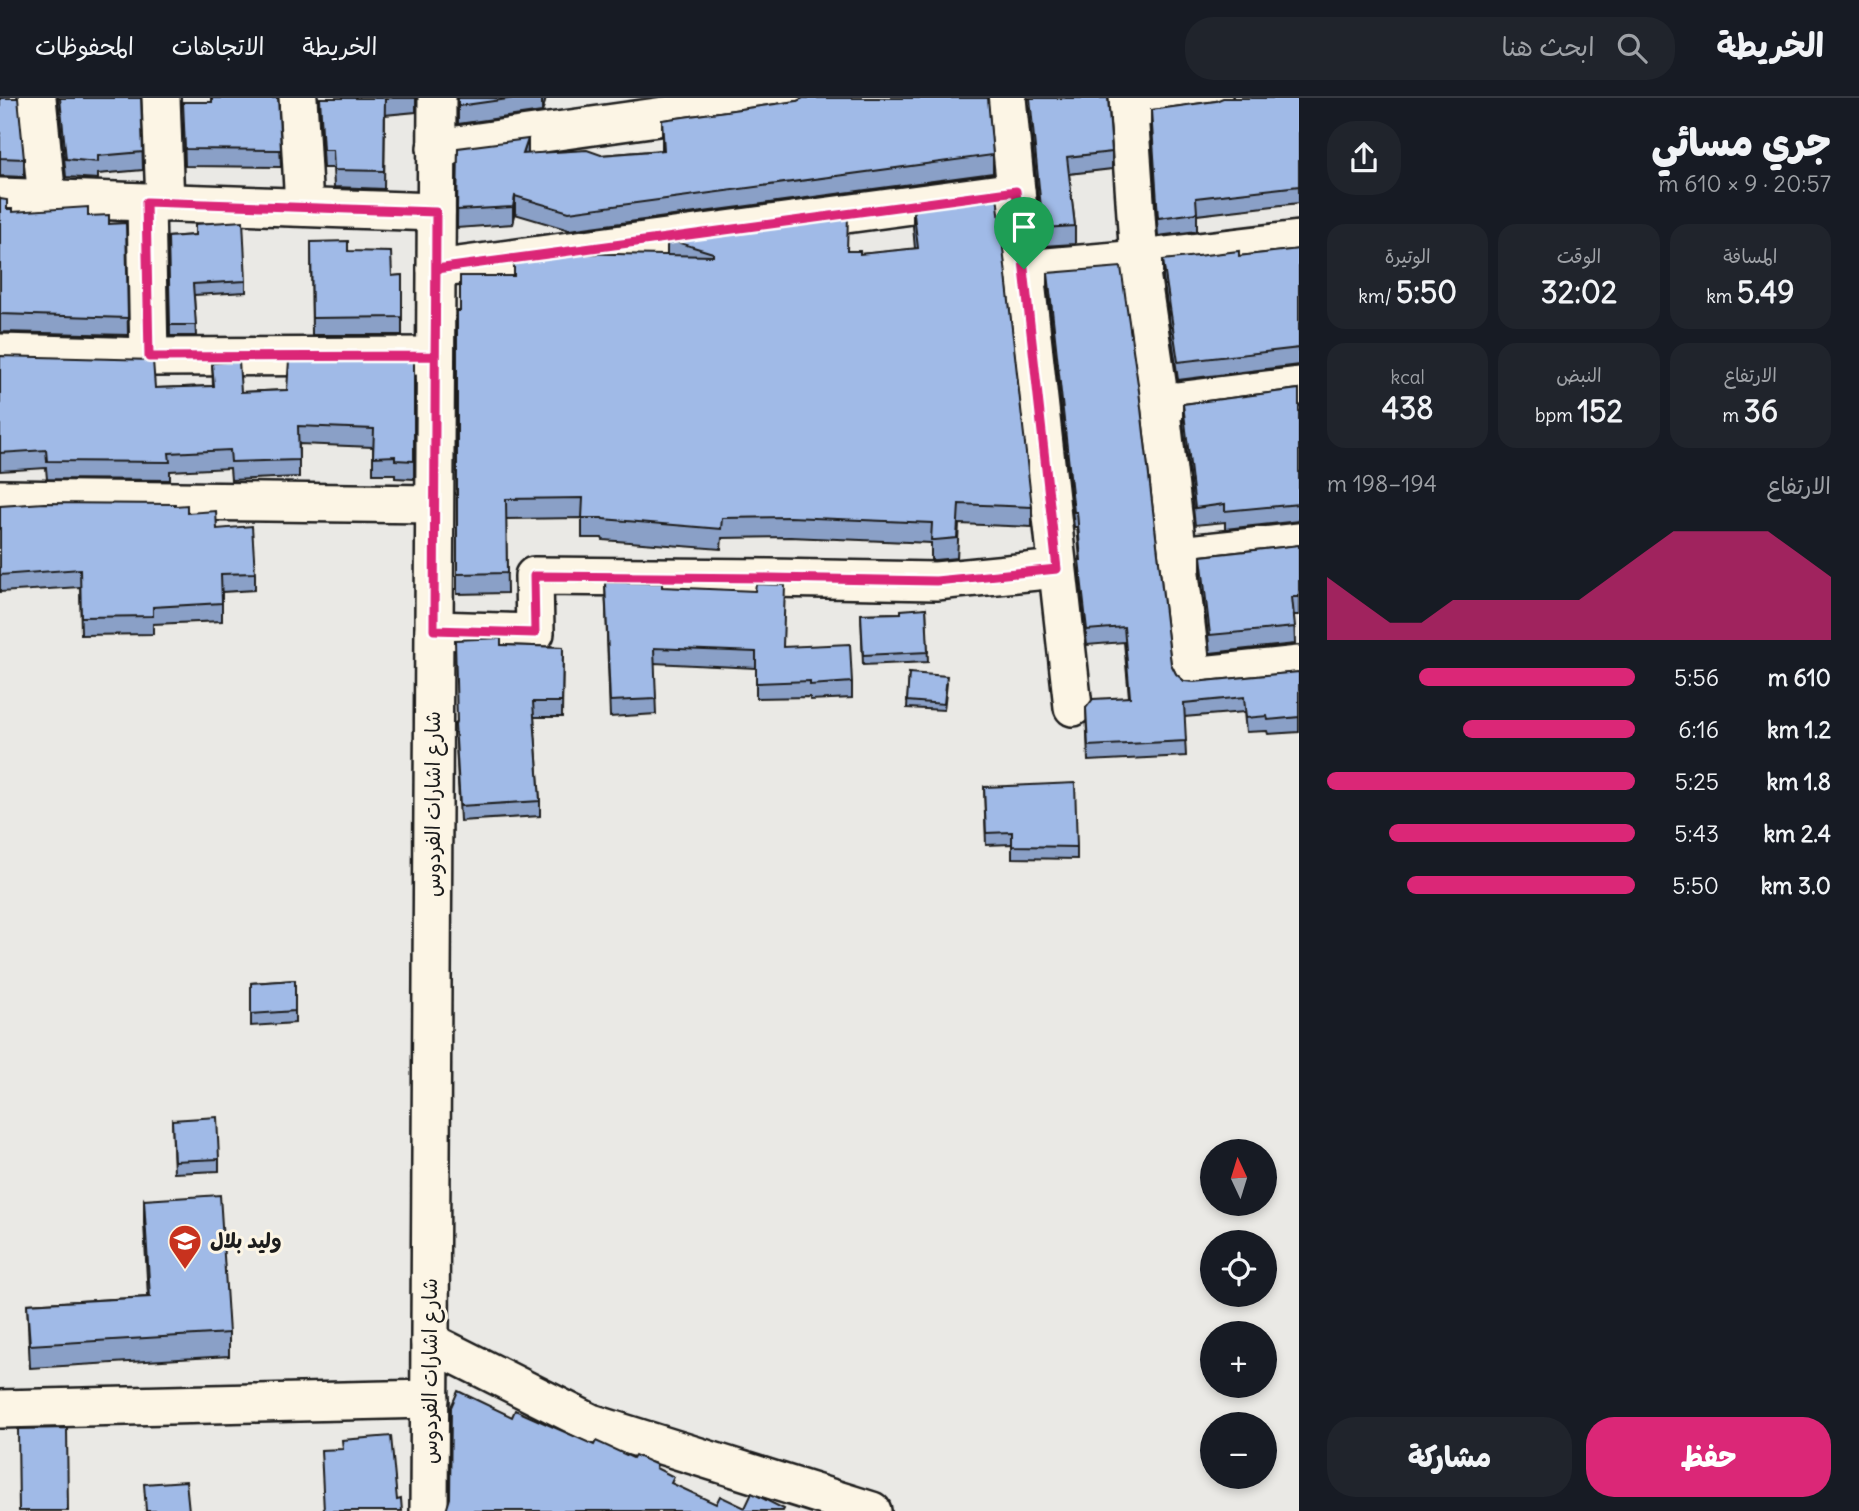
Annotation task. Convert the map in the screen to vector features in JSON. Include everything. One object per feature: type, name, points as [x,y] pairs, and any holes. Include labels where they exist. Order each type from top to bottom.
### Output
[{"type":"street","points":[[37,98],[47,199]]},
{"type":"street","points":[[149,357],[161,98]]},
{"type":"street","points":[[298,98],[304,207]]},
{"type":"street","name":"شارع اشارات الفردوس","points":[[429,1511],[437,98]]},
{"type":"street","points":[[436,148],[793,98]]},
{"type":"street","points":[[1007,98],[1073,707]]},
{"type":"street","points":[[1213,98],[1129,104],[1139,260],[1160,403],[1192,676],[1299,665]]},
{"type":"street","points":[[436,269],[1016,191]]},
{"type":"street","points":[[0,197],[436,212]]},
{"type":"street","points":[[1024,269],[1139,260],[1299,240]]},
{"type":"street","points":[[0,353],[149,357],[435,356]]},
{"type":"street","points":[[1160,403],[1299,386]]},
{"type":"street","points":[[0,499],[434,504]]},
{"type":"street","points":[[1179,555],[1299,542]]},
{"type":"street","points":[[434,630],[535,633],[534,576],[936,581],[1057,569]]},
{"type":"street","points":[[430,1342],[591,1423],[873,1511]]},
{"type":"street","points":[[0,1409],[430,1399]]},
{"type":"building","points":[[0,98],[18,98],[24,159],[0,158]]},
{"type":"building","points":[[60,98],[141,98],[143,152],[98,156],[98,162],[66,159]]},
{"type":"building","points":[[212,98],[278,98],[281,150],[185,149],[183,102],[212,102]]},
{"type":"building","points":[[320,98],[385,98],[384,171],[334,170],[333,150],[323,150]]},
{"type":"building","points":[[458,98],[515,98],[458,106]]},
{"type":"building","points":[[803,98],[988,98],[993,155],[569,212],[515,196],[513,207],[457,210],[458,148],[528,139],[523,154],[587,150],[601,155],[664,150],[662,120]]},
{"type":"building","points":[[1030,98],[1108,98],[1112,152],[1067,157],[1075,226],[1043,228]]},
{"type":"building","points":[[1223,98],[1299,98],[1299,186],[1196,198],[1197,213],[1158,218],[1151,110]]},
{"type":"building","points":[[997,195],[1032,507],[959,504],[957,538],[931,540],[932,523],[790,517],[722,518],[721,529],[582,518],[583,498],[506,499],[507,573],[457,574],[457,311],[460,311],[460,276],[514,276],[514,260],[565,253],[713,256],[713,253],[667,239],[848,215],[847,251],[860,251],[860,254],[918,248],[913,206]]},
{"type":"building","points":[[0,199],[7,200],[7,209],[12,209],[12,212],[88,207],[88,216],[109,215],[109,224],[126,223],[128,318],[0,314]]},
{"type":"building","points":[[243,221],[246,281],[193,284],[196,325],[170,325],[168,237],[195,235],[195,224]]},
{"type":"building","points":[[348,241],[348,251],[391,252],[392,276],[402,275],[402,317],[312,318],[311,242]]},
{"type":"building","points":[[1299,249],[1299,348],[1178,362],[1163,260],[1239,251],[1239,256]]},
{"type":"building","points":[[1121,267],[1139,391],[1171,664],[1176,674],[1184,681],[1194,682],[1299,672],[1299,717],[1268,720],[1267,716],[1246,718],[1244,697],[1184,703],[1186,741],[1088,746],[1086,708],[1093,699],[1130,697],[1124,627],[1087,630],[1077,512],[1074,512],[1048,273]]},
{"type":"building","points":[[0,356],[153,360],[155,388],[214,386],[212,363],[239,361],[241,392],[287,390],[289,360],[414,359],[414,461],[395,460],[395,456],[373,457],[374,429],[298,426],[299,460],[231,462],[230,450],[169,453],[170,462],[47,461],[46,450],[0,453]]},
{"type":"building","points":[[1299,389],[1299,504],[1225,511],[1225,504],[1195,508],[1183,404]]},
{"type":"building","points":[[44,503],[175,504],[187,505],[187,513],[216,511],[217,529],[252,526],[255,573],[221,574],[222,603],[153,607],[153,616],[81,617],[80,569],[0,575],[0,506]]},
{"type":"building","points":[[1299,545],[1299,597],[1292,597],[1295,627],[1210,635],[1201,556]]},
{"type":"building","points":[[605,582],[662,583],[662,587],[755,591],[756,584],[785,585],[783,647],[850,644],[852,682],[810,685],[810,681],[756,683],[756,652],[654,648],[656,699],[610,701]]},
{"type":"building","points":[[926,608],[928,652],[863,655],[861,614],[901,613],[901,610]]},
{"type":"building","points":[[501,638],[501,645],[563,647],[562,702],[533,702],[540,801],[460,806],[455,723],[455,640]]},
{"type":"building","points":[[909,673],[947,676],[944,704],[907,701]]},
{"type":"building","points":[[1075,783],[1077,847],[1012,846],[1012,832],[986,833],[984,787]]},
{"type":"building","points":[[295,980],[295,1011],[251,1014],[251,983]]},
{"type":"building","points":[[217,1117],[219,1159],[174,1161],[172,1120]]},
{"type":"building","name":"وليد بلال","points":[[220,1195],[229,1333],[30,1345],[27,1304],[150,1297],[144,1200]]},
{"type":"building","points":[[458,1391],[512,1417],[515,1410],[594,1445],[596,1441],[633,1458],[635,1455],[674,1477],[671,1483],[716,1504],[720,1496],[745,1508],[752,1493],[784,1509],[446,1511],[450,1498],[451,1407]]},
{"type":"building","points":[[67,1428],[68,1511],[19,1511],[18,1429]]},
{"type":"building","points":[[391,1436],[397,1500],[401,1499],[402,1511],[324,1511],[321,1450],[343,1449],[342,1440]]},
{"type":"building","points":[[186,1481],[189,1511],[146,1511],[144,1484]]},
{"type":"place","name":"وليد بلال","points":[[185,1271]]},
{"type":"route","points":[[1024,269],[1016,191],[436,269],[435,356],[149,357],[146,202],[436,212],[435,356],[434,630],[535,633],[534,576],[936,581],[1057,569],[1024,269]]}]
